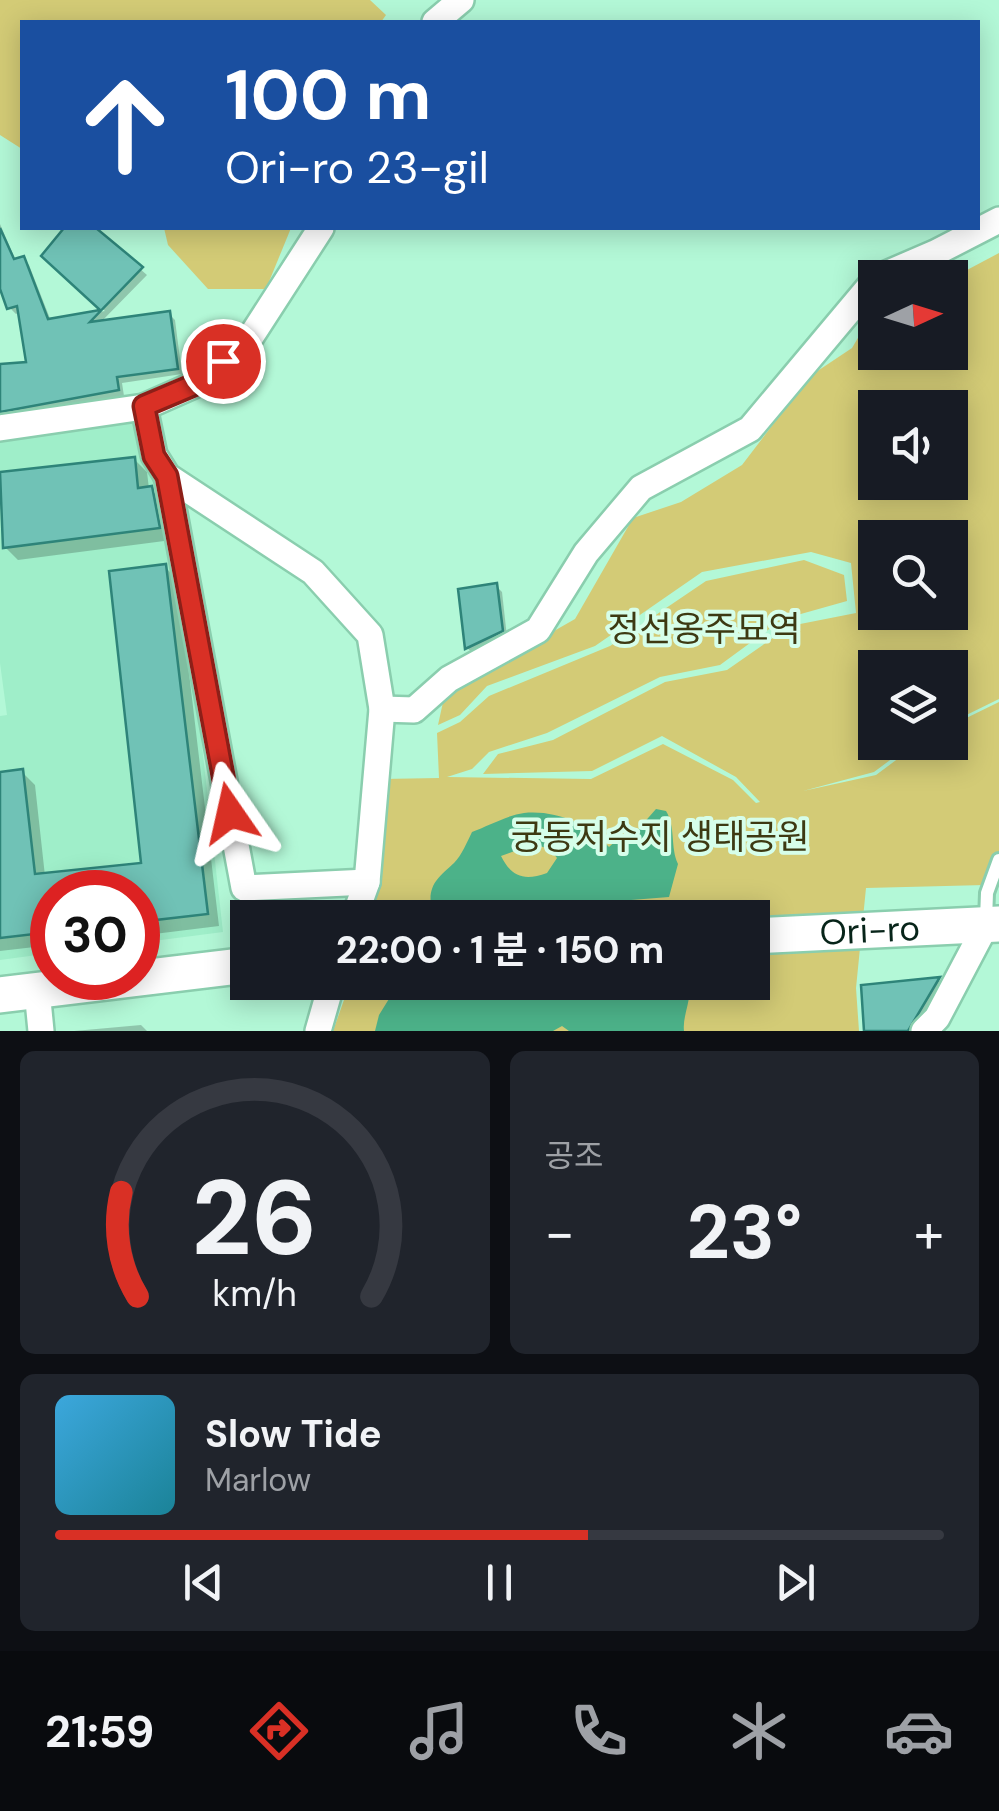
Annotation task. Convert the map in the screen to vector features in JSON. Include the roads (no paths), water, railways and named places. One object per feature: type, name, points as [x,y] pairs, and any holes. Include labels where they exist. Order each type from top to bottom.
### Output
[{"type":"main road","name":"Ori-ro","points":[[770,935],[992,924]]},
{"type":"main road","points":[[160,975],[230,966]]},
{"type":"main road","points":[[0,995],[30,991]]},
{"type":"street","points":[[436,20],[461,0]]},
{"type":"street","points":[[0,428],[144,406],[196,384],[250,338],[320,230]]},
{"type":"street","points":[[919,260],[980,230]]},
{"type":"street","points":[[382,710],[414,710],[449,678],[538,630],[586,553],[641,488],[750,429],[858,300]]},
{"type":"street","points":[[144,406],[154,456],[167,476],[244,888],[367,882]]},
{"type":"street","points":[[167,476],[313,572],[370,635],[382,710],[367,882],[360,900]]},
{"type":"street","name":"Ori-ro","points":[[924,1031],[937,1018],[992,924]]},
{"type":"street","points":[[37,1000],[41,1031]]},
{"type":"street","points":[[318,1031],[327,1000]]},
{"type":"lane","points":[[992,924],[987,893],[999,860]]},
{"type":"park label","name":"정선옹주묘역","points":[[704,629]]},
{"type":"park label","name":"궁동저수지 생태공원","points":[[660,837]]}]
